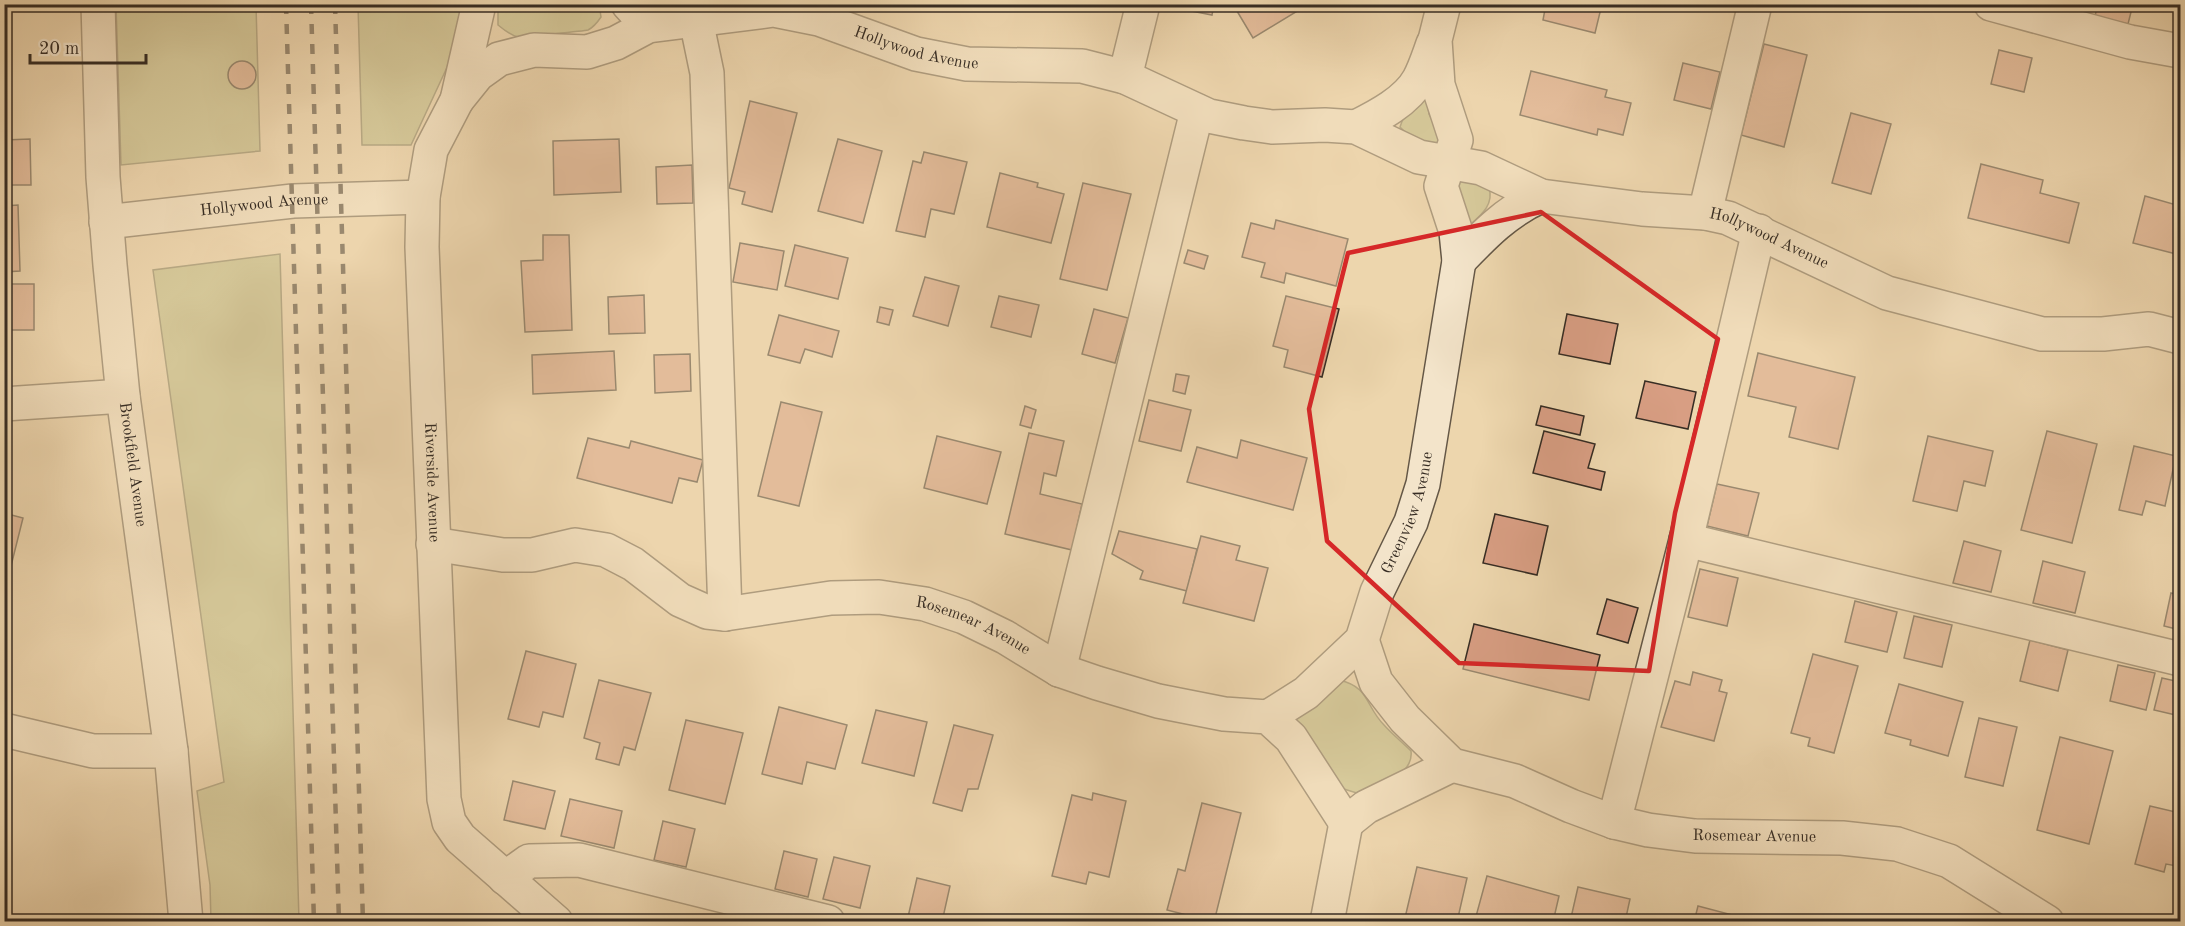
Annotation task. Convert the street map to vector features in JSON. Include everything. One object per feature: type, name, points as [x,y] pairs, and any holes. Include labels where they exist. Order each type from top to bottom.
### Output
[{"type":"street","name":"Brookfield Avenue","points":[[98,4],[106,222],[123,396],[171,751],[186,921]]},
{"type":"street","name":"Riverside Avenue","points":[[479,4],[457,100],[431,150],[423,197],[422,247],[444,798],[449,822],[460,838],[556,921]]},
{"type":"street","points":[[1125,77],[1143,4]]},
{"type":"street","name":"Greenview Avenue","points":[[1268,717],[1306,693],[1362,640],[1377,592],[1411,522],[1423,484],[1459,261],[1456,232],[1441,186],[1456,140],[1438,85],[1435,40],[1444,4]]},
{"type":"street","points":[[1705,213],[1755,4]]},
{"type":"street","points":[[1991,4],[2130,42],[2181,51]]},
{"type":"street","name":"Hollywood Avenue","points":[[457,100],[478,74],[500,59],[534,50],[586,52],[616,43],[638,15],[696,20],[774,10],[819,19],[841,15],[916,54],[966,64],[1082,66],[1125,77],[1209,116],[1263,126],[1326,124],[1356,127],[1419,157],[1481,168],[1541,196],[1588,204],[1705,213],[1728,218],[1887,293],[2042,334],[2103,334],[2149,329],[2181,337]]},
{"type":"street","points":[[696,20],[707,72],[724,614]]},
{"type":"street","points":[[1356,127],[1380,116],[1407,94],[1419,80],[1435,40]]},
{"type":"street","points":[[1059,670],[1197,111]]},
{"type":"street","points":[[1459,261],[1497,222],[1521,205],[1541,196]]},
{"type":"street","name":"Hollywood Avenue","points":[[106,222],[293,201],[423,197]]},
{"type":"street","points":[[1614,822],[1686,540],[1759,231]]},
{"type":"street","points":[[4,404],[123,396]]},
{"type":"street","points":[[1686,540],[2181,659]]},
{"type":"street","name":"Rosemear Avenue","points":[[433,544],[503,555],[532,555],[574,545],[606,550],[633,564],[680,600],[706,612],[724,614],[831,598],[879,597],[925,604],[964,617],[1005,637],[1059,670],[1158,701],[1224,714],[1268,717]]},
{"type":"street","points":[[1327,921],[1346,823],[1366,807],[1452,765],[1405,719],[1376,682],[1362,640]]},
{"type":"street","points":[[1268,717],[1291,738],[1346,823]]},
{"type":"street","points":[[4,730],[93,751],[171,751]]},
{"type":"street","name":"Rosemear Avenue","points":[[1452,765],[1515,781],[1614,822],[1695,836],[1842,838],[1897,844],[1948,861],[2047,921]]},
{"type":"street","points":[[505,878],[529,861],[579,860],[828,921]]},
{"type":"highlighted area","points":[[1541,212],[1718,339],[1675,513],[1649,671],[1459,663],[1327,541],[1309,409],[1348,253]]},
{"type":"green space","points":[[599,4],[601,17],[588,30],[518,37],[498,25],[498,5]]},
{"type":"green space","points":[[116,5],[256,5],[260,151],[121,165]]},
{"type":"green space","points":[[358,5],[464,5],[449,63],[411,145],[362,145]]},
{"type":"green space","points":[[1426,95],[1429,114],[1443,143],[1437,146],[1407,134],[1400,127],[1405,113]]},
{"type":"green space","points":[[1456,175],[1489,188],[1488,204],[1471,224],[1451,180]]},
{"type":"green space","points":[[280,254],[299,921],[211,921],[210,885],[197,791],[224,782],[153,270]]},
{"type":"green space","points":[[1339,680],[1349,683],[1362,692],[1378,718],[1411,751],[1411,759],[1402,773],[1363,795],[1344,789],[1334,780],[1298,727],[1296,718]]},
{"type":"building","points":[[1172,4],[1214,4],[1212,15],[1171,7]]},
{"type":"building","points":[[1236,4],[1309,4],[1253,38],[1234,6]]},
{"type":"building","points":[[1546,4],[1602,4],[1595,33],[1543,20]]},
{"type":"building","points":[[2098,4],[2133,4],[2128,24],[2095,16]]},
{"type":"building","points":[[1764,44],[1807,55],[1784,147],[1741,135]]},
{"type":"building","points":[[1999,50],[2032,58],[2024,92],[1991,84]]},
{"type":"building","points":[[242,61],[252,65],[256,75],[252,85],[242,89],[232,85],[228,75],[232,65]]},
{"type":"building","points":[[1683,63],[1720,72],[1711,109],[1674,100]]},
{"type":"building","points":[[1531,71],[1607,90],[1605,97],[1631,103],[1623,135],[1598,129],[1597,135],[1520,115]]},
{"type":"building","points":[[750,101],[797,113],[772,212],[742,204],[745,192],[729,188]]},
{"type":"building","points":[[1851,113],[1891,124],[1871,194],[1832,183]]},
{"type":"building","points":[[30,139],[31,185],[4,185],[4,140]]},
{"type":"building","points":[[619,139],[621,192],[554,195],[553,141]]},
{"type":"building","points":[[838,139],[882,151],[863,223],[818,211]]},
{"type":"building","points":[[924,152],[967,162],[954,214],[931,209],[925,237],[896,231],[913,161],[921,163]]},
{"type":"building","points":[[1981,164],[2043,180],[2040,193],[2079,203],[2069,243],[1968,218]]},
{"type":"building","points":[[692,165],[693,203],[657,204],[656,167]]},
{"type":"building","points":[[1000,173],[1038,183],[1037,187],[1064,194],[1051,243],[987,227]]},
{"type":"building","points":[[1083,183],[1131,194],[1107,290],[1060,279]]},
{"type":"building","points":[[2145,196],[2180,206],[2180,255],[2133,243]]},
{"type":"building","points":[[18,205],[20,271],[4,272],[4,206]]},
{"type":"building","points":[[1276,220],[1348,239],[1336,286],[1286,273],[1284,283],[1261,277],[1265,263],[1242,257],[1251,223],[1274,229]]},
{"type":"building","points":[[543,235],[569,235],[572,330],[525,332],[521,261],[543,260]]},
{"type":"building","points":[[740,243],[784,251],[777,290],[733,282]]},
{"type":"building","points":[[795,245],[848,258],[838,299],[785,286]]},
{"type":"building","points":[[1188,250],[1208,256],[1204,269],[1184,263]]},
{"type":"building","points":[[925,277],[959,286],[948,326],[913,316]]},
{"type":"building","points":[[4,284],[34,284],[34,330],[4,330]]},
{"type":"building","points":[[644,295],[645,333],[609,334],[608,297]]},
{"type":"building","points":[[999,296],[1039,305],[1031,337],[991,327]]},
{"type":"building","points":[[1286,296],[1339,309],[1322,377],[1284,367],[1288,350],[1273,346]]},
{"type":"building","points":[[880,307],[893,310],[889,325],[877,322]]},
{"type":"building","points":[[1094,309],[1128,318],[1115,363],[1082,354]]},
{"type":"building","points":[[1567,314],[1618,324],[1610,364],[1559,354]]},
{"type":"building","points":[[779,315],[839,331],[832,357],[805,349],[800,363],[768,355]]},
{"type":"building","points":[[614,351],[616,390],[533,394],[532,355]]},
{"type":"building","points":[[1758,353],[1855,377],[1838,449],[1789,437],[1796,407],[1748,396]]},
{"type":"building","points":[[690,354],[691,391],[655,393],[654,355]]},
{"type":"building","points":[[1176,374],[1189,376],[1185,394],[1173,391]]},
{"type":"building","points":[[1645,381],[1696,392],[1688,429],[1636,418]]},
{"type":"building","points":[[1149,400],[1191,410],[1181,451],[1139,441]]},
{"type":"building","points":[[781,402],[822,412],[799,506],[758,496]]},
{"type":"building","points":[[1025,406],[1036,410],[1031,428],[1020,425]]},
{"type":"building","points":[[1541,406],[1584,416],[1580,435],[1536,425]]},
{"type":"building","points":[[1544,431],[1595,444],[1588,468],[1605,472],[1601,490],[1533,473]]},
{"type":"building","points":[[2047,431],[2097,444],[2072,543],[2021,530]]},
{"type":"building","points":[[1029,433],[1064,441],[1056,476],[1044,473],[1040,494],[1082,504],[1072,550],[1005,534]]},
{"type":"building","points":[[937,436],[1001,452],[987,504],[924,488]]},
{"type":"building","points":[[1928,436],[1993,451],[1985,486],[1964,481],[1957,511],[1913,501]]},
{"type":"building","points":[[588,438],[629,448],[631,441],[703,460],[697,482],[679,478],[672,503],[577,478]]},
{"type":"building","points":[[1241,440],[1307,458],[1293,510],[1187,482],[1197,447],[1237,458]]},
{"type":"building","points":[[2134,446],[2176,456],[2165,506],[2146,501],[2142,515],[2119,510]]},
{"type":"building","points":[[1717,484],[1759,493],[1748,536],[1707,526]]},
{"type":"building","points":[[4,513],[23,518],[6,586],[4,585]]},
{"type":"building","points":[[1495,514],[1548,526],[1537,575],[1483,563]]},
{"type":"building","points":[[1119,531],[1197,549],[1187,591],[1140,579],[1143,571],[1112,554]]},
{"type":"building","points":[[1201,536],[1240,546],[1236,560],[1268,568],[1254,621],[1183,603]]},
{"type":"building","points":[[1964,541],[2001,551],[1991,592],[1953,583]]},
{"type":"building","points":[[2043,561],[2085,572],[2075,613],[2033,603]]},
{"type":"building","points":[[1700,569],[1738,578],[1727,626],[1688,617]]},
{"type":"building","points":[[2171,593],[2180,595],[2180,630],[2164,626]]},
{"type":"building","points":[[1607,599],[1638,608],[1628,643],[1597,634]]},
{"type":"building","points":[[1855,601],[1897,612],[1887,652],[1845,642]]},
{"type":"building","points":[[1914,616],[1952,625],[1942,667],[1904,658]]},
{"type":"building","points":[[1474,624],[1600,655],[1589,700],[1463,669]]},
{"type":"building","points":[[2030,640],[2068,650],[2058,691],[2020,681]]},
{"type":"building","points":[[526,651],[576,664],[563,717],[543,712],[539,727],[508,719]]},
{"type":"building","points":[[1813,654],[1858,666],[1834,753],[1808,746],[1810,738],[1791,733]]},
{"type":"building","points":[[2118,665],[2155,673],[2146,710],[2110,701]]},
{"type":"building","points":[[1693,672],[1722,680],[1719,691],[1727,693],[1714,741],[1661,727],[1675,681],[1690,685]]},
{"type":"building","points":[[2162,678],[2180,682],[2180,716],[2154,710]]},
{"type":"building","points":[[599,680],[651,693],[635,750],[624,747],[619,765],[596,759],[600,743],[584,738]]},
{"type":"building","points":[[1899,684],[1963,702],[1948,756],[1910,745],[1911,740],[1885,733]]},
{"type":"building","points":[[779,707],[847,725],[835,769],[807,762],[802,784],[762,774]]},
{"type":"building","points":[[876,710],[927,722],[914,776],[862,763]]},
{"type":"building","points":[[1979,718],[2017,727],[2003,786],[1965,777]]},
{"type":"building","points":[[686,720],[743,733],[725,804],[669,790]]},
{"type":"building","points":[[954,725],[993,735],[978,789],[968,789],[962,811],[933,803]]},
{"type":"building","points":[[2060,737],[2113,751],[2089,844],[2037,830]]},
{"type":"building","points":[[513,781],[555,791],[545,829],[504,820]]},
{"type":"building","points":[[1093,793],[1126,801],[1109,877],[1089,872],[1086,884],[1052,876],[1072,795],[1092,800]]},
{"type":"building","points":[[570,799],[622,811],[614,848],[561,836]]},
{"type":"building","points":[[1202,803],[1241,813],[1214,922],[1167,910],[1178,869],[1185,871]]},
{"type":"building","points":[[2150,806],[2180,813],[2180,853],[2177,866],[2166,864],[2164,872],[2135,864]]},
{"type":"building","points":[[663,821],[695,829],[686,867],[654,860]]},
{"type":"building","points":[[784,851],[817,859],[808,897],[775,889]]},
{"type":"building","points":[[834,857],[870,866],[860,908],[823,899]]},
{"type":"building","points":[[1417,867],[1467,878],[1457,922],[1404,922]]},
{"type":"building","points":[[1487,876],[1559,896],[1553,922],[1475,920]]},
{"type":"building","points":[[917,878],[950,886],[942,922],[908,917]]},
{"type":"building","points":[[1578,887],[1630,899],[1625,922],[1570,922]]},
{"type":"building","points":[[1698,906],[1740,917],[1739,922],[1694,922]]},
{"type":"building","points":[[1749,915],[1775,922],[1747,922]]},
{"type":"railway","points":[[286,4],[314,922]]},
{"type":"railway","points":[[311,4],[339,922]]},
{"type":"railway","points":[[335,4],[363,922]]}]
